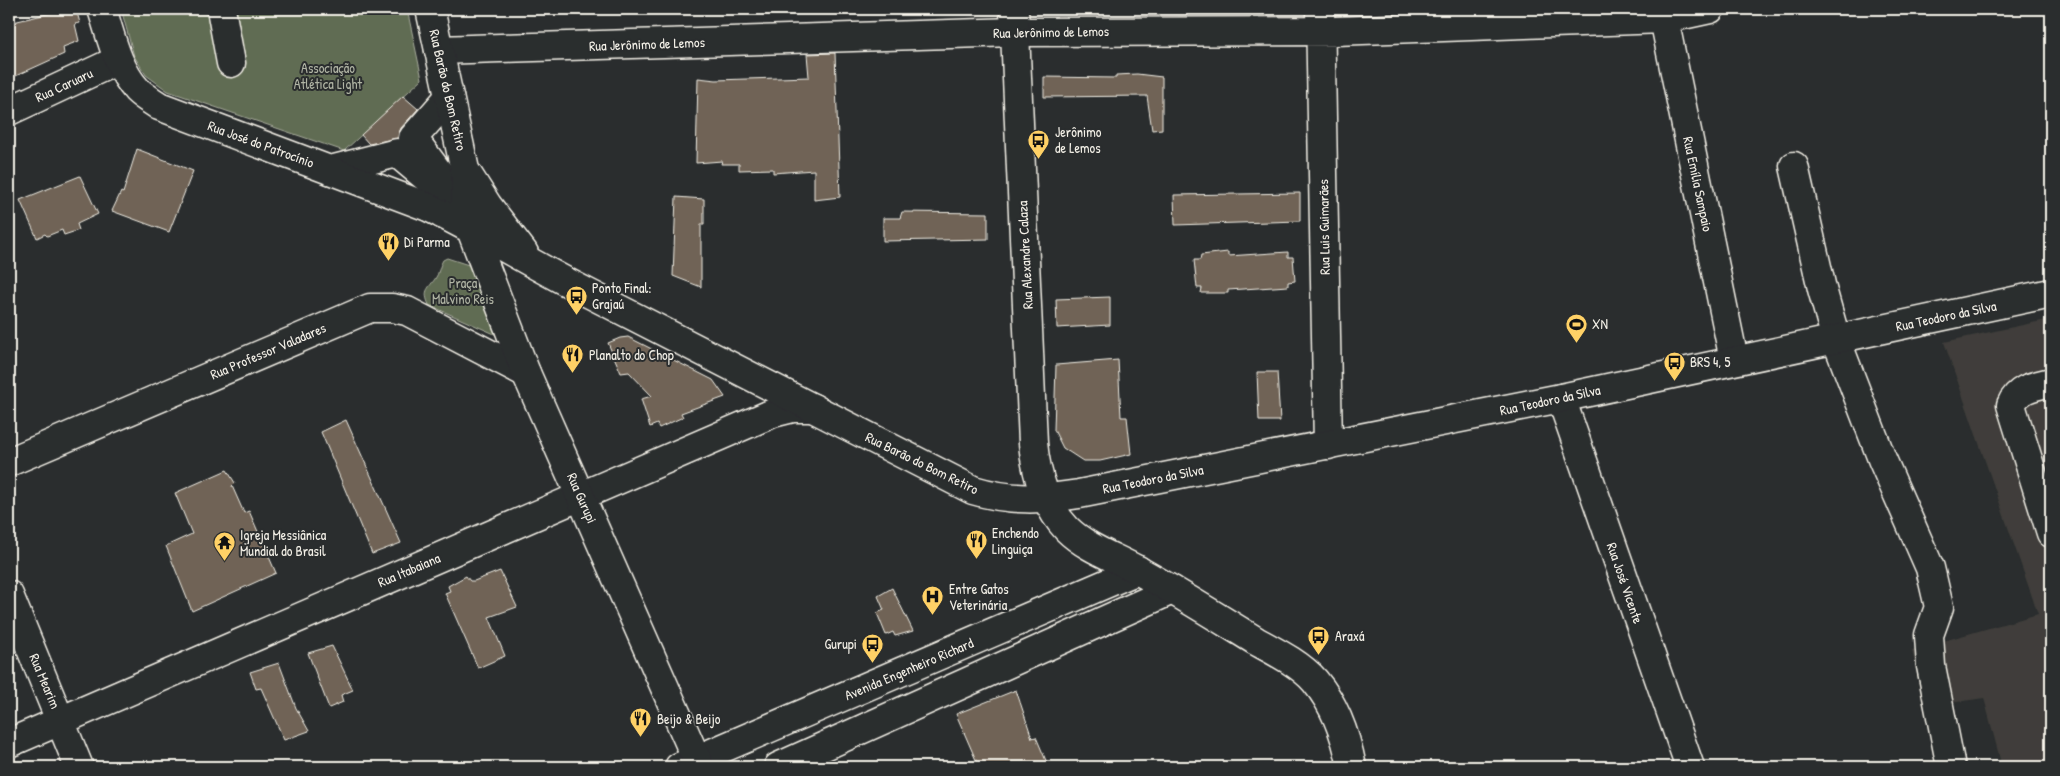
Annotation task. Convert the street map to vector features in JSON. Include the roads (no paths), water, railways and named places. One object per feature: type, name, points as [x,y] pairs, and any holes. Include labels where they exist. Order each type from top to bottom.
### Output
[{"type":"street","name":"Rua José do Patrocínio","points":[[102,9],[118,60],[138,91],[159,106],[330,170],[470,227]]},
{"type":"street","points":[[221,9],[231,63]]},
{"type":"street","name":"Rua Barão do Bom Retiro","points":[[430,9],[466,181],[470,227],[534,266],[973,490],[993,496],[1047,499]]},
{"type":"street","name":"Rua Jerônimo de Lemos","points":[[439,50],[1015,20],[1320,20],[1663,14],[1710,9]]},
{"type":"street","name":"Rua Emília Sampaio","points":[[1663,14],[1734,360]]},
{"type":"street","name":"Rua Alexandre Calaza","points":[[1015,20],[1033,443],[1035,460],[1047,499]]},
{"type":"street","name":"Rua Luis Guimarães","points":[[1320,20],[1328,445]]},
{"type":"street","name":"Rua Caruaru","points":[[9,111],[118,60]]},
{"type":"street","points":[[449,97],[413,138],[444,180],[466,181]]},
{"type":"street","points":[[330,170],[397,154],[440,188],[442,214]]},
{"type":"street","points":[[1794,166],[1822,289],[1836,339],[1882,459],[1930,568],[1939,608],[1930,634],[1931,666],[1951,767]]},
{"type":"street","name":"Rua Barão do Bom Retiro","points":[[466,181],[488,206],[534,266]]},
{"type":"street","name":"Rua Gurupi","points":[[470,227],[526,373],[581,496],[692,765]]},
{"type":"street","name":"Rua Teodoro da Silva","points":[[1047,499],[1561,398],[2051,294]]},
{"type":"street","name":"Rua Professor Valadares","points":[[9,462],[370,308],[392,308],[407,311],[526,373]]},
{"type":"street","points":[[2051,382],[2028,388],[2016,394],[2011,404],[2051,533]]},
{"type":"street","name":"Rua José Vicente","points":[[1561,398],[1690,767]]},
{"type":"street","name":"Rua Itabaiana","points":[[9,743],[773,413],[793,408],[813,408]]},
{"type":"street","points":[[1047,499],[1066,528],[1077,538],[1172,590],[1290,661],[1314,680],[1332,704],[1347,743],[1352,767]]},
{"type":"street","name":"Avenida Engenheiro Richard","points":[[692,765],[1138,570]]},
{"type":"street","points":[[778,767],[1172,590]]},
{"type":"street","name":"Rua Mearim","points":[[9,596],[79,767]]},
{"type":"place","name":"Jerônimo de Lemos","points":[[1039,159]]},
{"type":"place","name":"Di Parma","points":[[388,261]]},
{"type":"place","name":"Ponto Final: Grajaú","points":[[576,315]]},
{"type":"place","name":"XN","points":[[1576,343]]},
{"type":"place","name":"Planalto do Chop","points":[[573,374]]},
{"type":"place","name":"BRS 4, 5","points":[[1674,381]]},
{"type":"place","name":"Enchendo Linguiça","points":[[976,560]]},
{"type":"place","name":"Igreja Messiânica Mundial do Brasil","points":[[224,562]]},
{"type":"place","name":"Entre Gatos Veterinária","points":[[933,616]]},
{"type":"place","name":"Araxá","points":[[1319,655]]},
{"type":"place","name":"Gurupi","points":[[873,663]]},
{"type":"place","name":"Beijo & Beijo","points":[[641,738]]},
{"type":"park label","name":"Associação Atlética Light","points":[[328,76]]},
{"type":"park label","name":"Praça Malvino Reis","points":[[463,292]]}]
